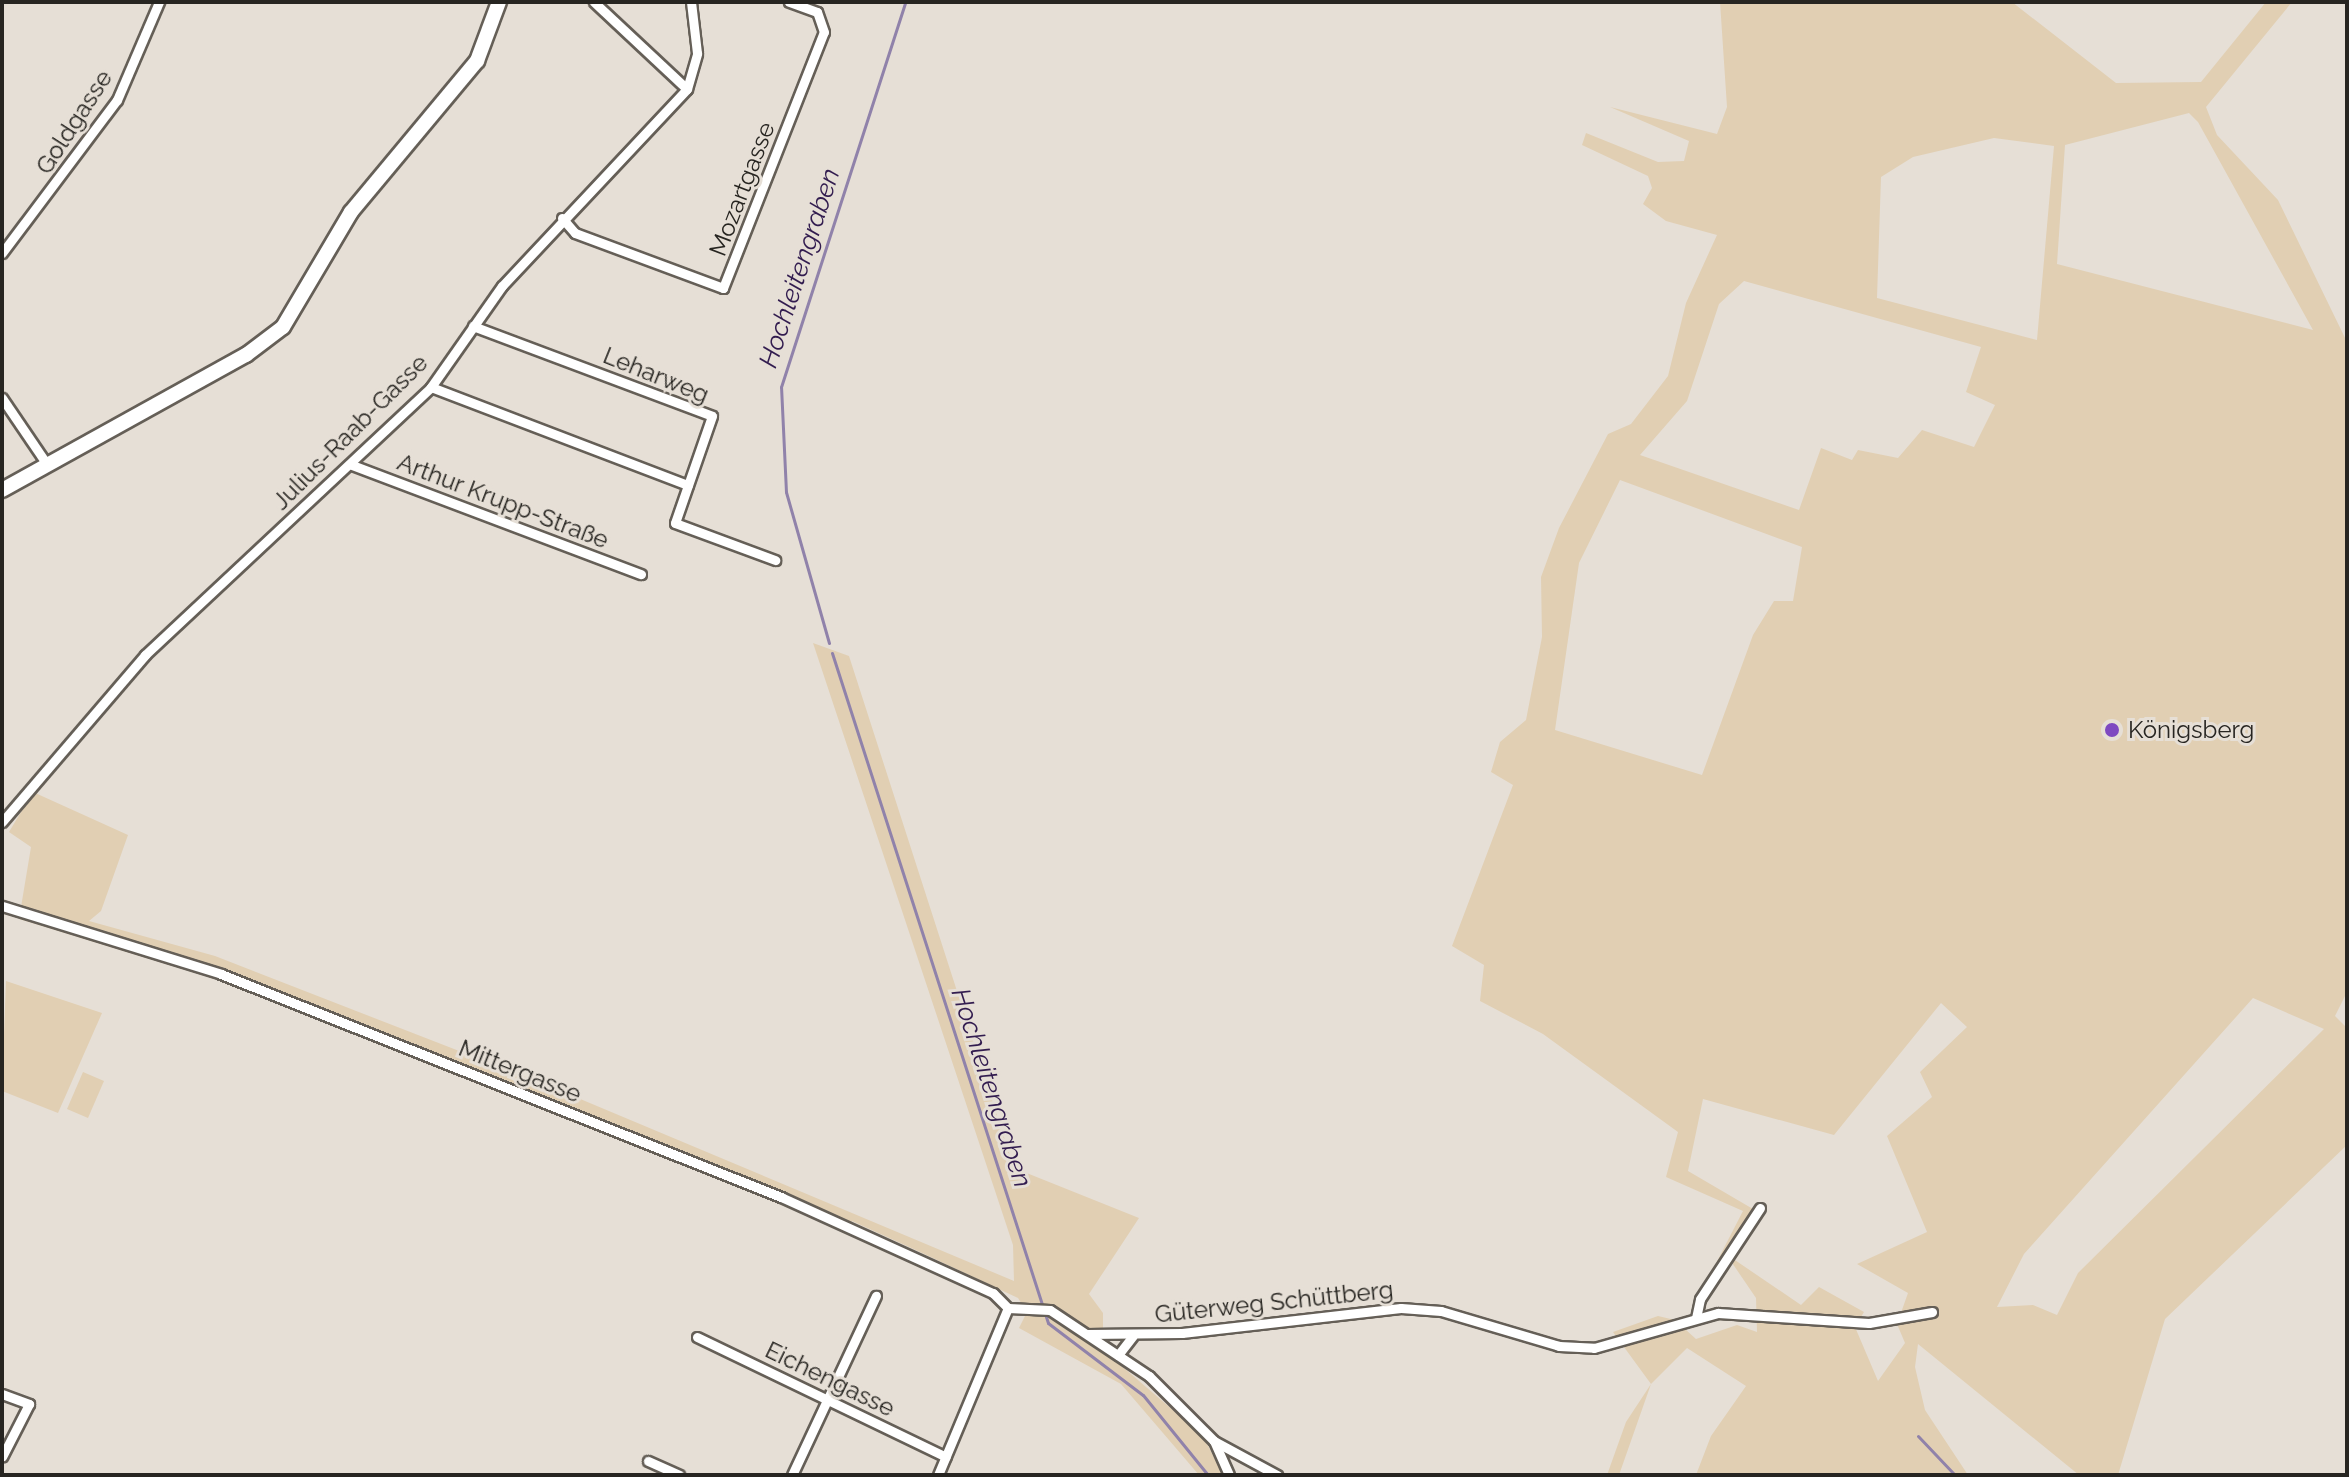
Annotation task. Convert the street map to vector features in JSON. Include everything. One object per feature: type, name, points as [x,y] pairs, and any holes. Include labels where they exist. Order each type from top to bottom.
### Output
[{"type":"main road","points":[[2,490],[44,460],[246,355],[283,327],[351,212],[477,61],[499,2]]},
{"type":"street","name":"Goldgasse","points":[[2,253],[117,100],[159,2]]},
{"type":"street","points":[[594,2],[687,89],[697,53],[691,2]]},
{"type":"street","name":"Mozartgasse","points":[[562,218],[575,233],[723,288],[824,32],[817,12],[789,2]]},
{"type":"street","name":"Julius-Raab-Gasse","points":[[2,822],[145,655],[352,465],[431,387],[473,326],[562,218],[687,89]]},
{"type":"street","name":"Leharweg","points":[[473,326],[712,416],[675,523],[775,560]]},
{"type":"street","points":[[431,387],[688,485]]},
{"type":"street","points":[[2,398],[44,460]]},
{"type":"street","name":"Arthur Krupp-Straße","points":[[352,465],[641,574]]},
{"type":"street","name":"Mittergasse","points":[[2,906],[221,974],[767,1191],[925,1260],[1008,1308]]},
{"type":"street","points":[[1696,1318],[1700,1299],[1760,1208]]},
{"type":"street","points":[[792,1475],[876,1296]]},
{"type":"street","points":[[938,1475],[1008,1308],[1037,1306],[1050,1310],[1118,1355],[1214,1441],[1277,1475]]},
{"type":"street","name":"Güterweg Schüttberg","points":[[1087,1334],[1133,1336],[1401,1308],[1441,1311],[1559,1346],[1594,1348],[1696,1318],[1751,1310],[1869,1323],[1932,1312]]},
{"type":"street","points":[[1118,1355],[1133,1336]]},
{"type":"street","name":"Eichengasse","points":[[697,1337],[946,1457]]},
{"type":"street","points":[[2,1394],[29,1404],[2,1457]]},
{"type":"street","points":[[1214,1441],[1229,1475]]},
{"type":"street","points":[[648,1461],[679,1475]]},
{"type":"shaded area","points":[[1720,2],[2012,2],[2116,83],[2201,82],[2266,2],[2292,2],[2206,107],[2217,135],[2278,200],[2347,342],[2347,992],[2335,1016],[2347,1028],[2347,1145],[2165,1319],[2118,1475],[2079,1475],[1918,1344],[1915,1367],[1925,1410],[1968,1475],[1696,1475],[1711,1436],[1746,1386],[1687,1348],[1651,1384],[1613,1332],[1658,1316],[1675,1320],[1696,1339],[1737,1325],[1757,1332],[1756,1298],[1726,1254],[1710,1275],[1743,1211],[1666,1177],[1678,1132],[1543,1034],[1480,1001],[1484,965],[1452,946],[1513,785],[1491,772],[1500,742],[1526,720],[1542,637],[1541,577],[1559,528],[1608,434],[1631,424],[1668,376],[1686,303],[1717,235],[1666,221],[1643,204],[1652,188],[1648,176],[1582,145],[1586,133],[1658,162],[1684,161],[1689,141],[1610,107],[1717,134],[1727,107]],"holes":[[[2189,113],[2198,122],[2313,330],[2057,264],[2065,145]],[[1994,138],[2054,146],[2037,340],[1877,298],[1881,177],[1913,157]],[[1744,281],[1981,347],[1966,392],[1995,405],[1974,447],[1922,430],[1898,458],[1858,450],[1852,460],[1821,448],[1799,510],[1640,455],[1687,401],[1719,304]],[[1620,480],[1802,547],[1793,601],[1774,601],[1753,635],[1702,775],[1555,730],[1579,563]],[[2253,998],[2324,1029],[2078,1273],[2057,1315],[2033,1305],[1997,1307],[2024,1254]],[[1941,1003],[1967,1027],[1920,1072],[1932,1097],[1887,1136],[1927,1232],[1857,1264],[1908,1293],[1897,1324],[1905,1343],[1878,1381],[1855,1327],[1864,1312],[1819,1287],[1801,1305],[1726,1254],[1753,1209],[1688,1171],[1703,1099],[1834,1135]]]},
{"type":"shaded area","points":[[813,643],[849,656],[1014,1168],[1139,1218],[1089,1294],[1103,1313],[1103,1350],[1203,1436],[1223,1475],[1199,1475],[1121,1384],[1019,1328],[1027,1312],[1018,1298],[920,1252],[852,1221],[846,1231],[228,983],[19,919],[31,847],[9,832],[33,792],[128,835],[101,911],[89,921],[215,956],[554,1088],[1014,1281],[1013,1245]]},
{"type":"shaded area","points":[[6,981],[102,1013],[58,1113],[2,1091]]},
{"type":"shaded area","points":[[83,1072],[104,1081],[88,1118],[67,1109]]},
{"type":"shaded area","points":[[1651,1384],[1619,1475],[1607,1475],[1626,1422]]},
{"type":"waterway","name":"Hochleitengraben","points":[[829,643],[786,492],[781,387],[905,2]]},
{"type":"waterway","name":"Hochleitengraben","points":[[832,653],[1048,1323],[1143,1395],[1208,1475]]},
{"type":"waterway","points":[[1918,1436],[1955,1475]]},
{"type":"place","name":"Königsberg","points":[[2112,730]]}]
